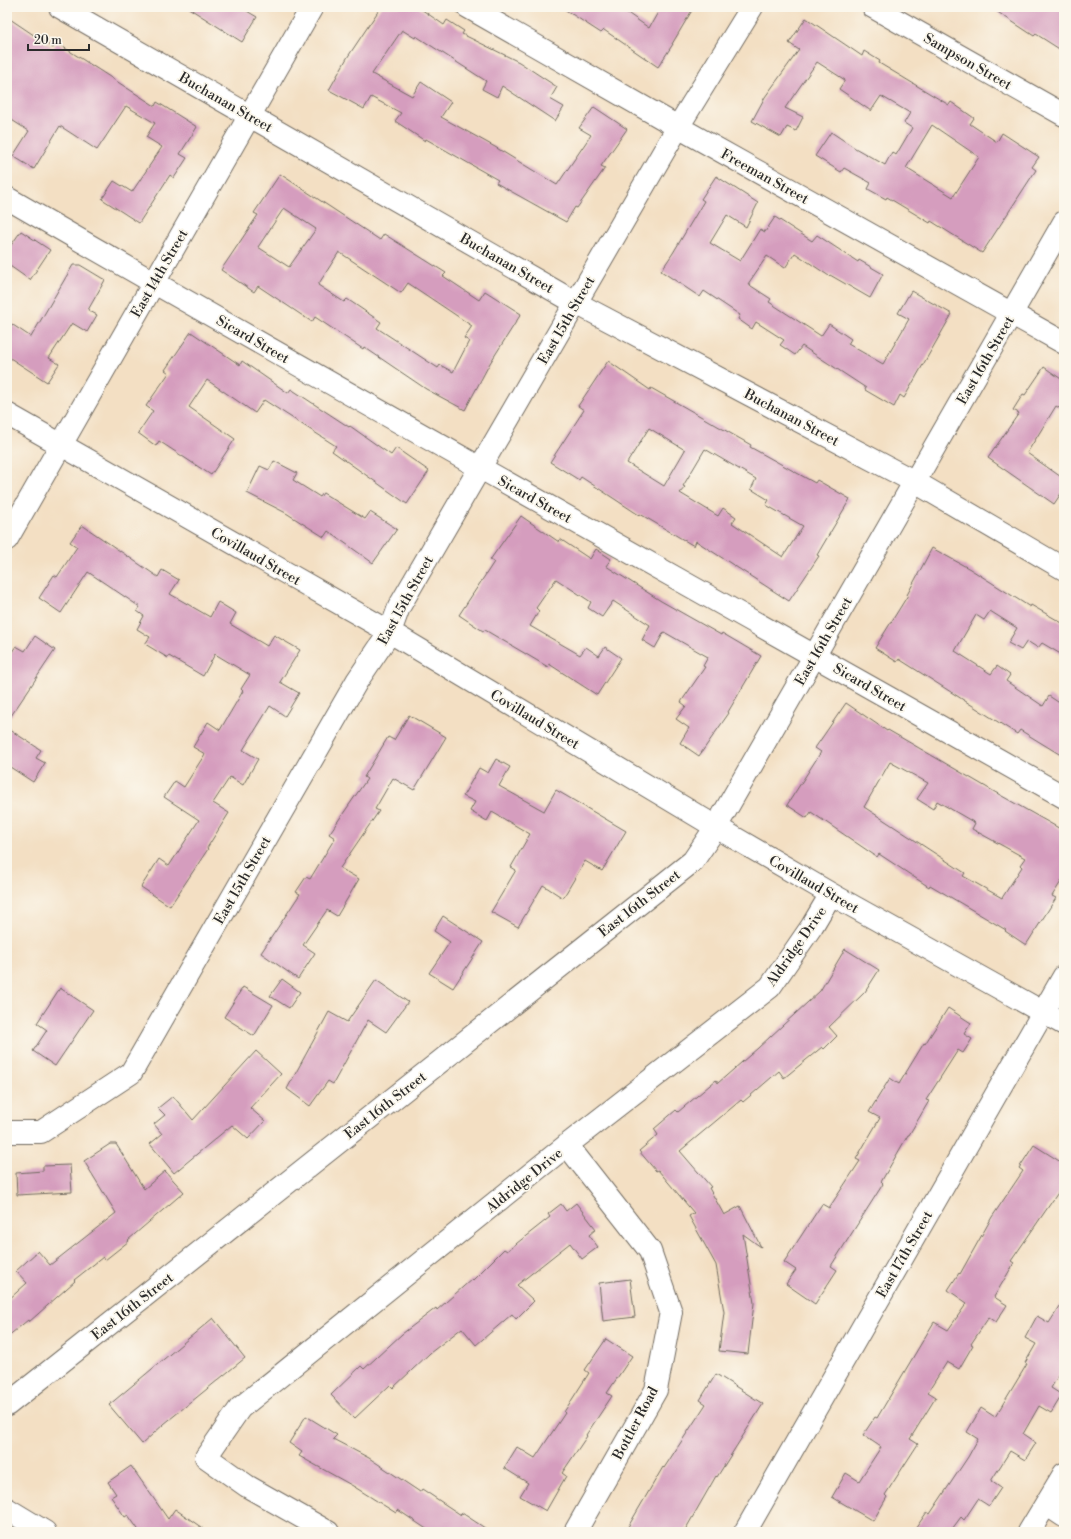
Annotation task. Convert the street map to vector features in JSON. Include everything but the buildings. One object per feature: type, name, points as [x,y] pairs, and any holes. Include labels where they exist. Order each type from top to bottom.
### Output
[{"type":"street","name":"Buchanan Street","points":[[60,7],[576,303],[915,482],[1064,569]]},
{"type":"street","name":"East 14th Street","points":[[7,539],[312,7]]},
{"type":"street","name":"Freeman Street","points":[[468,7],[678,127],[1064,343]]},
{"type":"street","name":"East 15th Street","points":[[7,1132],[41,1132],[131,1073],[357,681],[390,632],[399,607],[678,127],[752,7]]},
{"type":"street","name":"Sampson Street","points":[[873,7],[1064,115]]},
{"type":"street","name":"Sicard Street","points":[[7,198],[480,468],[815,655],[1064,797]]},
{"type":"street","name":"East 16th Street","points":[[7,1405],[693,861],[716,827],[1064,222]]},
{"type":"street","name":"Covillaud Street","points":[[7,414],[390,632],[831,894],[1064,1024]]},
{"type":"street","name":"Aldridge Drive","points":[[328,1532],[247,1486],[206,1457],[240,1408],[567,1145],[770,987],[812,926],[831,894]]},
{"type":"street","name":"East 17th Street","points":[[745,1532],[1064,976]]},
{"type":"street","name":"Bottler Road","points":[[567,1145],[650,1251],[671,1312],[656,1390],[575,1532]]},
{"type":"street","points":[[1029,1532],[1064,1474]]},
{"type":"street","points":[[1046,1504],[1064,1516]]},
{"type":"street","points":[[7,1509],[46,1532]]}]
